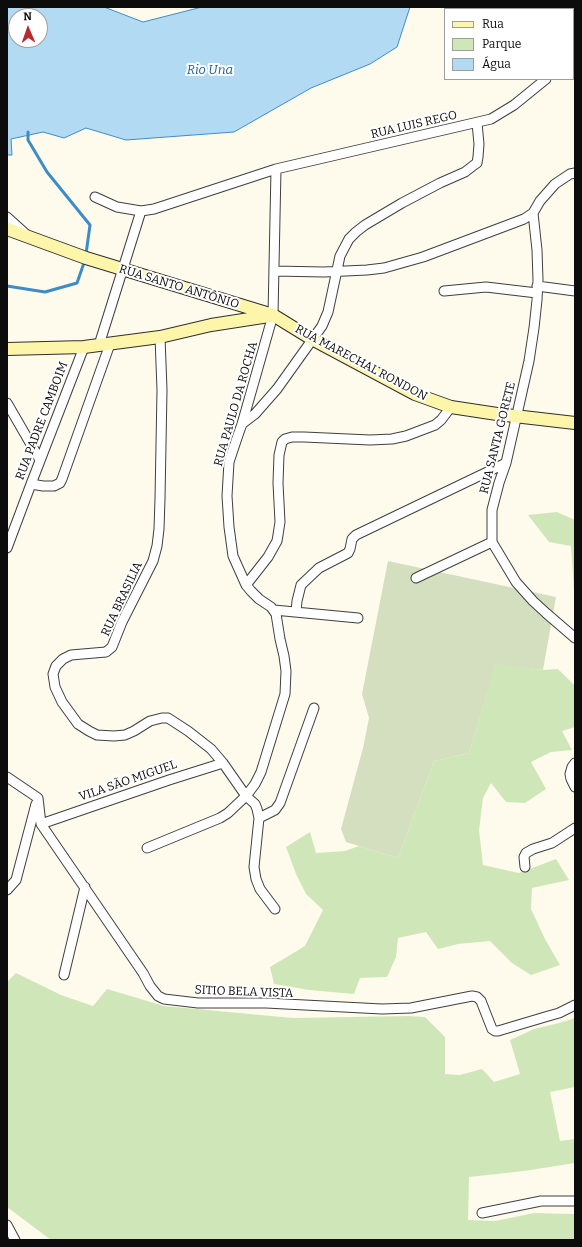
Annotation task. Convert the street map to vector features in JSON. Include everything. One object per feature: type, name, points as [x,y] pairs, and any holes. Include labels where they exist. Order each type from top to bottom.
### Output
[{"type":"street","name":"RUA LUIS REGO","points":[[141,211],[276,169],[491,119],[514,105],[545,80]]},
{"type":"street","points":[[242,424],[255,414],[277,389],[322,326],[328,312],[340,256],[349,239],[356,232],[402,203],[465,172],[474,165],[478,157],[479,144],[477,122]]},
{"type":"street","name":"RUA PAULO DA ROCHA","points":[[274,610],[254,595],[246,585],[233,556],[228,527],[227,496],[229,462],[242,424],[273,316],[276,169]]},
{"type":"street","points":[[274,271],[324,272],[367,270],[384,268],[423,257],[513,224],[534,213],[540,201],[555,184],[570,174],[575,173]]},
{"type":"street","points":[[30,484],[54,486],[62,479],[105,345],[122,269],[141,211],[117,207],[95,197]]},
{"type":"street","name":"RUA SANTA GORETE","points":[[492,542],[492,510],[506,462],[529,361],[534,328],[537,290],[537,250],[534,213]]},
{"type":"street","points":[[7,217],[34,239]]},
{"type":"street","name":"RUA SANTO ANTÔNIO","points":[[7,228],[86,258],[273,316]]},
{"type":"street","points":[[444,291],[486,287],[575,291]]},
{"type":"street","points":[[7,349],[105,345],[160,337],[211,325],[273,316]]},
{"type":"street","name":"RUA MARECHAL RONDON","points":[[273,316],[312,339],[415,394],[451,407],[575,423]]},
{"type":"street","name":"RUA BRASILIA","points":[[160,337],[162,390],[160,499],[157,546],[152,561],[122,622],[112,647],[106,652],[71,655],[63,659],[56,666],[53,674],[55,687],[62,702],[78,724],[89,731],[104,736],[125,735],[150,721],[168,718],[205,743],[223,762],[246,796],[255,804],[259,818]]},
{"type":"street","name":"RUA PADRE CAMBOIM","points":[[7,548],[30,484],[84,347]]},
{"type":"street","points":[[7,403],[40,460]]},
{"type":"street","points":[[246,585],[264,563],[277,541],[280,522],[278,483],[279,455],[284,439],[304,436],[370,440],[392,439],[406,436],[435,425],[451,407]]},
{"type":"street","points":[[296,612],[297,600],[301,585],[319,568],[348,553],[352,539],[356,535],[506,462]]},
{"type":"street","points":[[416,578],[492,542],[516,582],[532,601],[575,638]]},
{"type":"street","points":[[147,848],[220,818],[228,813],[246,796],[255,784],[261,772],[285,694],[286,671],[274,610],[358,618]]},
{"type":"street","points":[[275,909],[260,889],[256,879],[254,866],[259,818],[274,810],[280,803],[314,708]]},
{"type":"street","name":"VILA SÃO MIGUEL","points":[[41,824],[223,762]]},
{"type":"street","points":[[575,763],[570,774],[575,787]]},
{"type":"street","points":[[7,777],[38,798],[16,880],[7,890]]},
{"type":"street","name":"SITIO BELA VISTA","points":[[38,798],[41,824],[158,996],[169,1000],[198,1003],[266,1003],[382,1010],[411,1008],[472,996],[477,997],[481,1001],[492,1029],[495,1031],[559,1013],[575,1006]]},
{"type":"street","points":[[525,867],[524,857],[526,853],[534,848],[552,843],[575,828]]},
{"type":"street","points":[[64,975],[85,887]]},
{"type":"street","points":[[482,1212],[541,1201],[575,1201]]},
{"type":"street","points":[[7,1225],[15,1240]]},
{"type":"green space","points":[[557,512],[575,520],[575,591],[571,546],[549,542],[528,515]]},
{"type":"green space","points":[[388,561],[556,597],[543,670],[496,664],[469,753],[434,761],[398,858],[346,842],[341,829],[363,748],[369,718],[362,694]]},
{"type":"green space","points":[[496,663],[543,670],[558,669],[575,686],[575,727],[562,731],[572,750],[551,752],[531,762],[546,789],[525,803],[506,802],[491,783],[483,798],[479,830],[483,865],[519,873],[556,859],[569,880],[532,888],[531,909],[545,939],[560,965],[531,975],[512,963],[490,941],[458,944],[438,949],[426,932],[398,938],[396,957],[387,977],[360,978],[354,994],[309,990],[274,984],[270,967],[305,946],[323,910],[306,894],[296,874],[286,847],[310,832],[316,853],[345,851],[359,846],[398,858],[434,761],[469,753]]},
{"type":"green space","points":[[16,973],[61,995],[93,1006],[107,989],[164,1006],[293,1018],[425,1017],[445,1037],[445,1074],[460,1075],[482,1069],[494,1082],[520,1074],[510,1040],[534,1029],[575,1018],[575,1087],[550,1092],[560,1141],[575,1139],[575,1163],[524,1171],[469,1177],[468,1220],[495,1221],[534,1213],[575,1214],[575,1240],[51,1240],[7,1207],[7,982]]},
{"type":"water","name":"Rio Una","points":[[7,7],[104,7],[143,22],[202,7],[410,7],[397,47],[370,64],[311,88],[234,132],[126,140],[86,128],[64,138],[43,132],[11,139],[12,155],[7,155]]},
{"type":"waterway","points":[[28,132],[28,140],[47,172],[90,225],[86,254]]},
{"type":"waterway","points":[[7,286],[45,292],[77,283],[85,260]]}]
